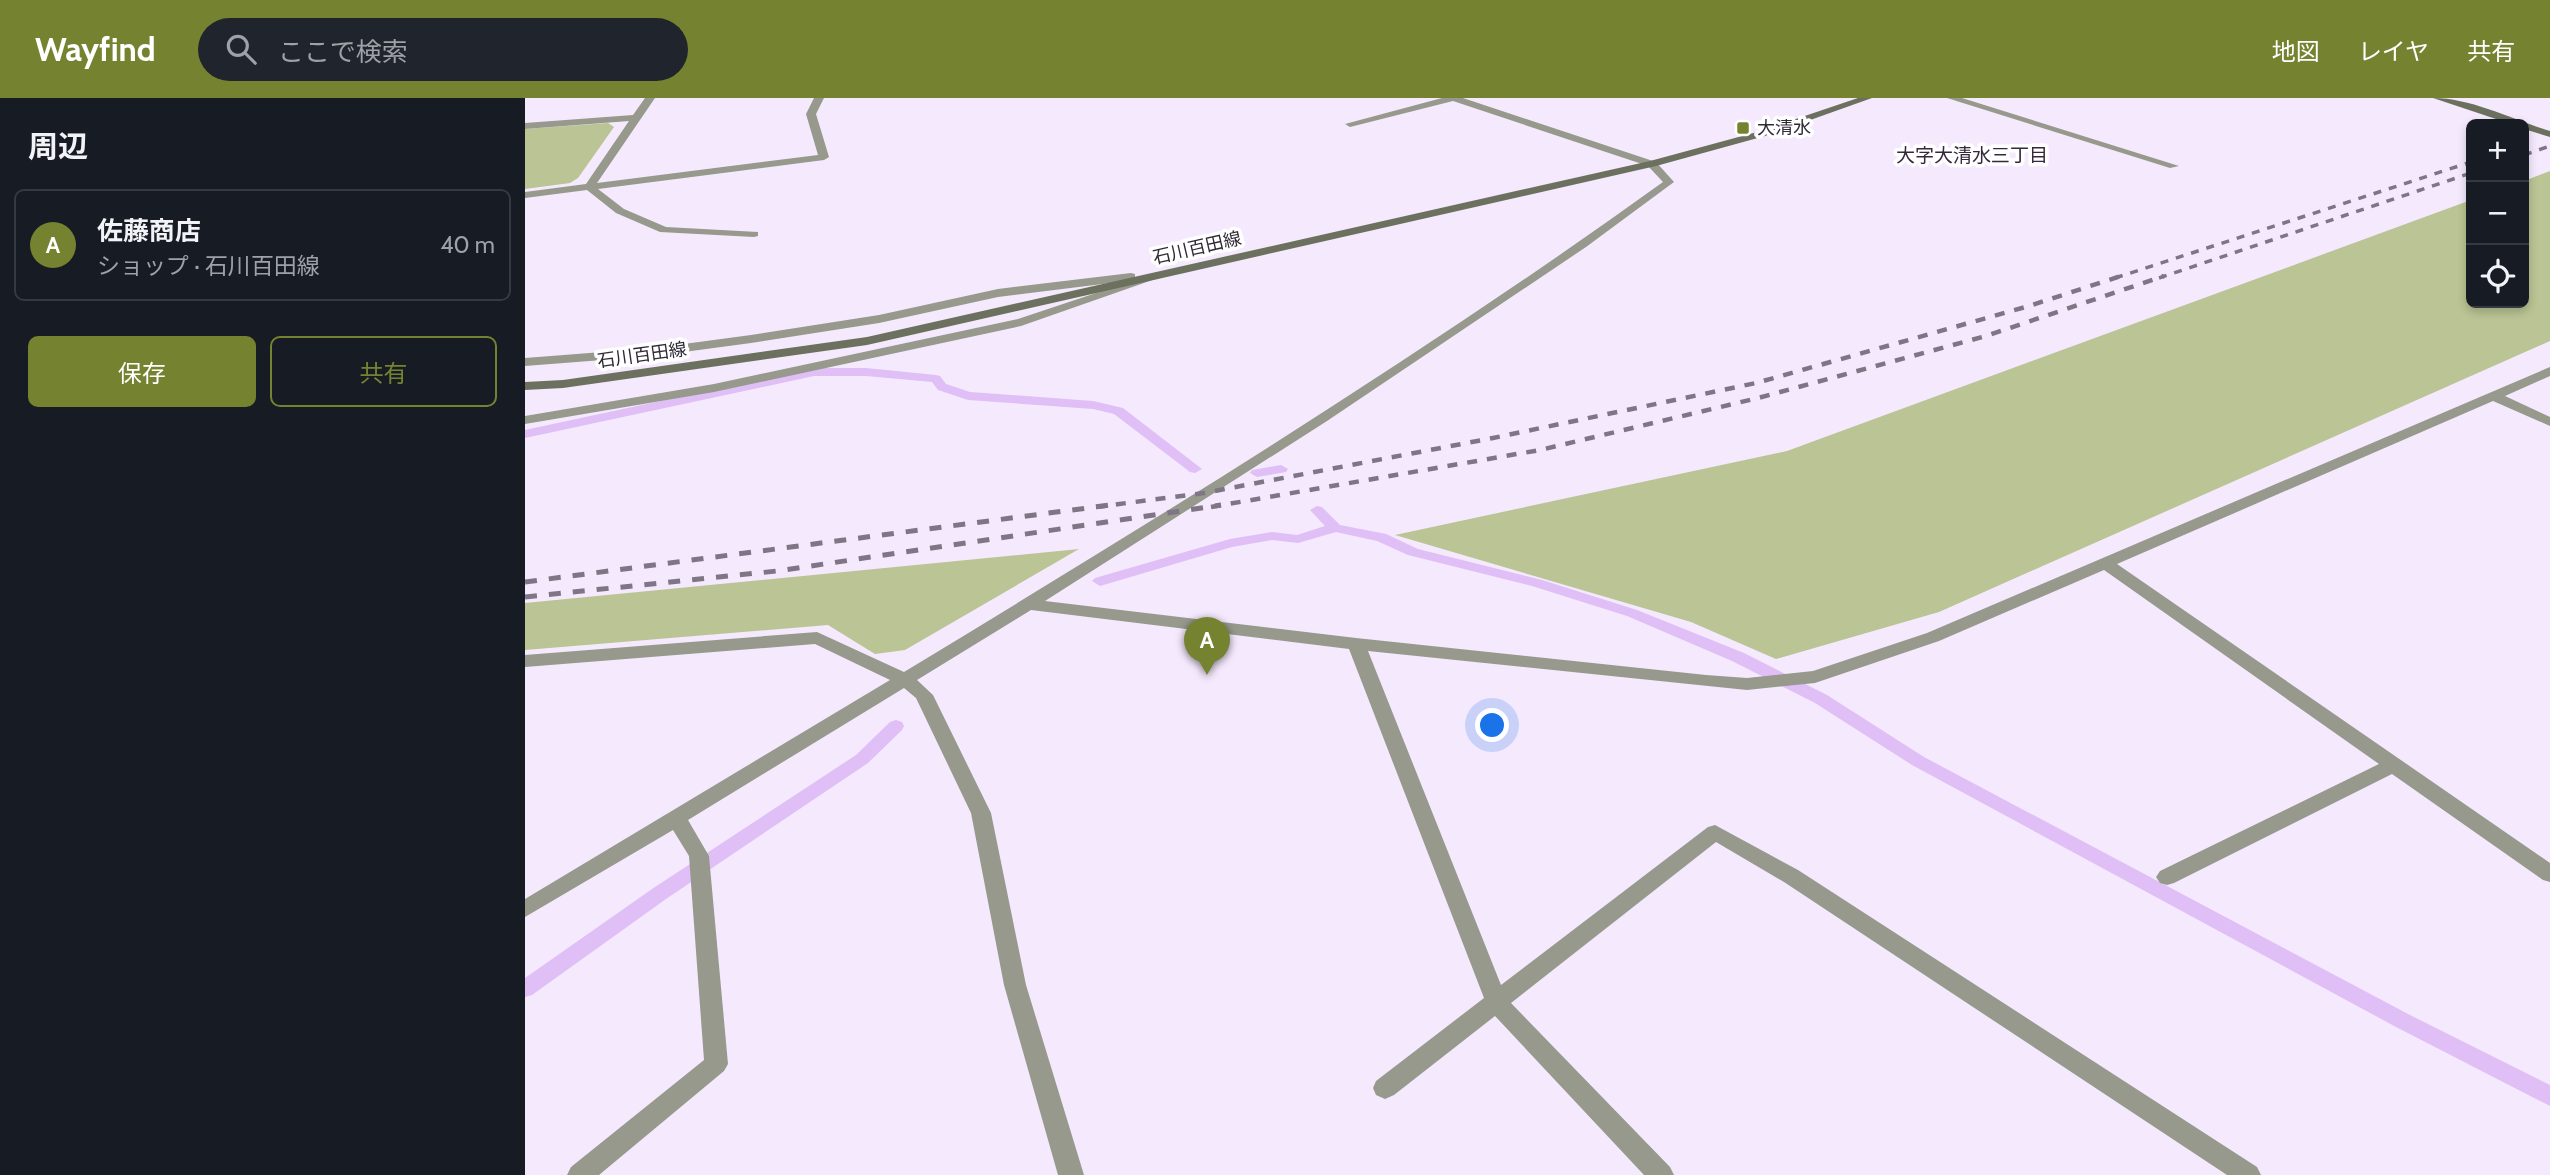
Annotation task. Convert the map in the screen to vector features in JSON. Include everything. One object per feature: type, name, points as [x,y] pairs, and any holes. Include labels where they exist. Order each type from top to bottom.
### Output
[{"type":"main road","name":"石川百田線","points":[[525,386],[563,384],[867,341],[1652,163],[1761,134],[1867,98]]},
{"type":"main road","points":[[2438,98],[2503,119]]},
{"type":"main road","points":[[2529,127],[2550,134]]},
{"type":"street","points":[[589,187],[650,98]]},
{"type":"street","points":[[525,195],[824,157],[811,114],[819,98]]},
{"type":"street","points":[[525,909],[905,680],[1289,440],[1591,239],[1669,182],[1652,163],[1626,158],[1453,98],[1350,124]]},
{"type":"street","points":[[1952,98],[2174,166]]},
{"type":"street","points":[[525,126],[636,118]]},
{"type":"street","points":[[589,187],[619,211],[664,230],[754,234]]},
{"type":"street","points":[[525,362],[654,352],[751,339],[879,319],[998,293],[1171,272]]},
{"type":"street","points":[[525,420],[714,388],[1021,322],[1171,272]]},
{"type":"street","points":[[1028,604],[1356,644],[1747,684],[1815,677],[1933,637],[2550,371]]},
{"type":"street","points":[[2494,396],[2550,422]]},
{"type":"street","points":[[2105,563],[2550,874]]},
{"type":"street","points":[[525,661],[817,638],[905,680],[924,695],[981,813],[1015,985],[1071,1175]]},
{"type":"street","points":[[1356,644],[1497,1003],[1661,1175]]},
{"type":"street","points":[[2167,877],[2393,765]]},
{"type":"street","points":[[580,1175],[716,1064],[701,866],[675,818]]},
{"type":"street","points":[[1385,1088],[1715,832],[1791,876],[2248,1175]]},
{"type":"green space","points":[[608,123],[614,127],[578,178],[570,183],[525,189],[525,129]]},
{"type":"green space","points":[[2550,171],[2550,341],[1939,612],[1776,659],[1691,622],[1395,535],[1787,451],[2466,202],[2466,308],[2529,308],[2529,179]]},
{"type":"green space","points":[[1079,549],[905,650],[875,654],[828,625],[525,650],[525,603]]},
{"type":"waterway","points":[[525,434],[814,372],[866,372],[936,379],[942,387],[968,396],[1093,405],[1118,411],[1195,469]]},
{"type":"waterway","points":[[1257,473],[1281,469]]},
{"type":"waterway","points":[[1317,510],[1335,528]]},
{"type":"waterway","points":[[1100,581],[1230,543],[1272,536],[1298,539],[1335,528]]},
{"type":"waterway","points":[[1335,528],[1381,537],[1413,552],[1537,583],[1632,613],[1738,657],[1821,699],[1918,761],[2403,1021],[2550,1096]]},
{"type":"waterway","points":[[525,989],[659,894],[862,759],[896,726]]},
{"type":"railway","points":[[2529,153],[2550,146]]},
{"type":"railway","points":[[2115,278],[2466,164]]},
{"type":"railway","points":[[2159,278],[2466,175]]},
{"type":"railway","points":[[1096,507],[1204,493],[1493,438],[1756,383],[2029,306],[2121,276]]},
{"type":"railway","points":[[1211,507],[1540,450],[1758,398],[1986,336],[2164,276]]},
{"type":"railway","points":[[525,582],[1110,505]]},
{"type":"railway","points":[[525,597],[777,571],[1221,505]]},
{"type":"place","name":"大清水","points":[[1743,128]]},
{"type":"place","name":"佐藤商店","points":[[1207,675]]},
{"type":"district","name":"大字大清水三丁目","points":[[1972,155]]}]
